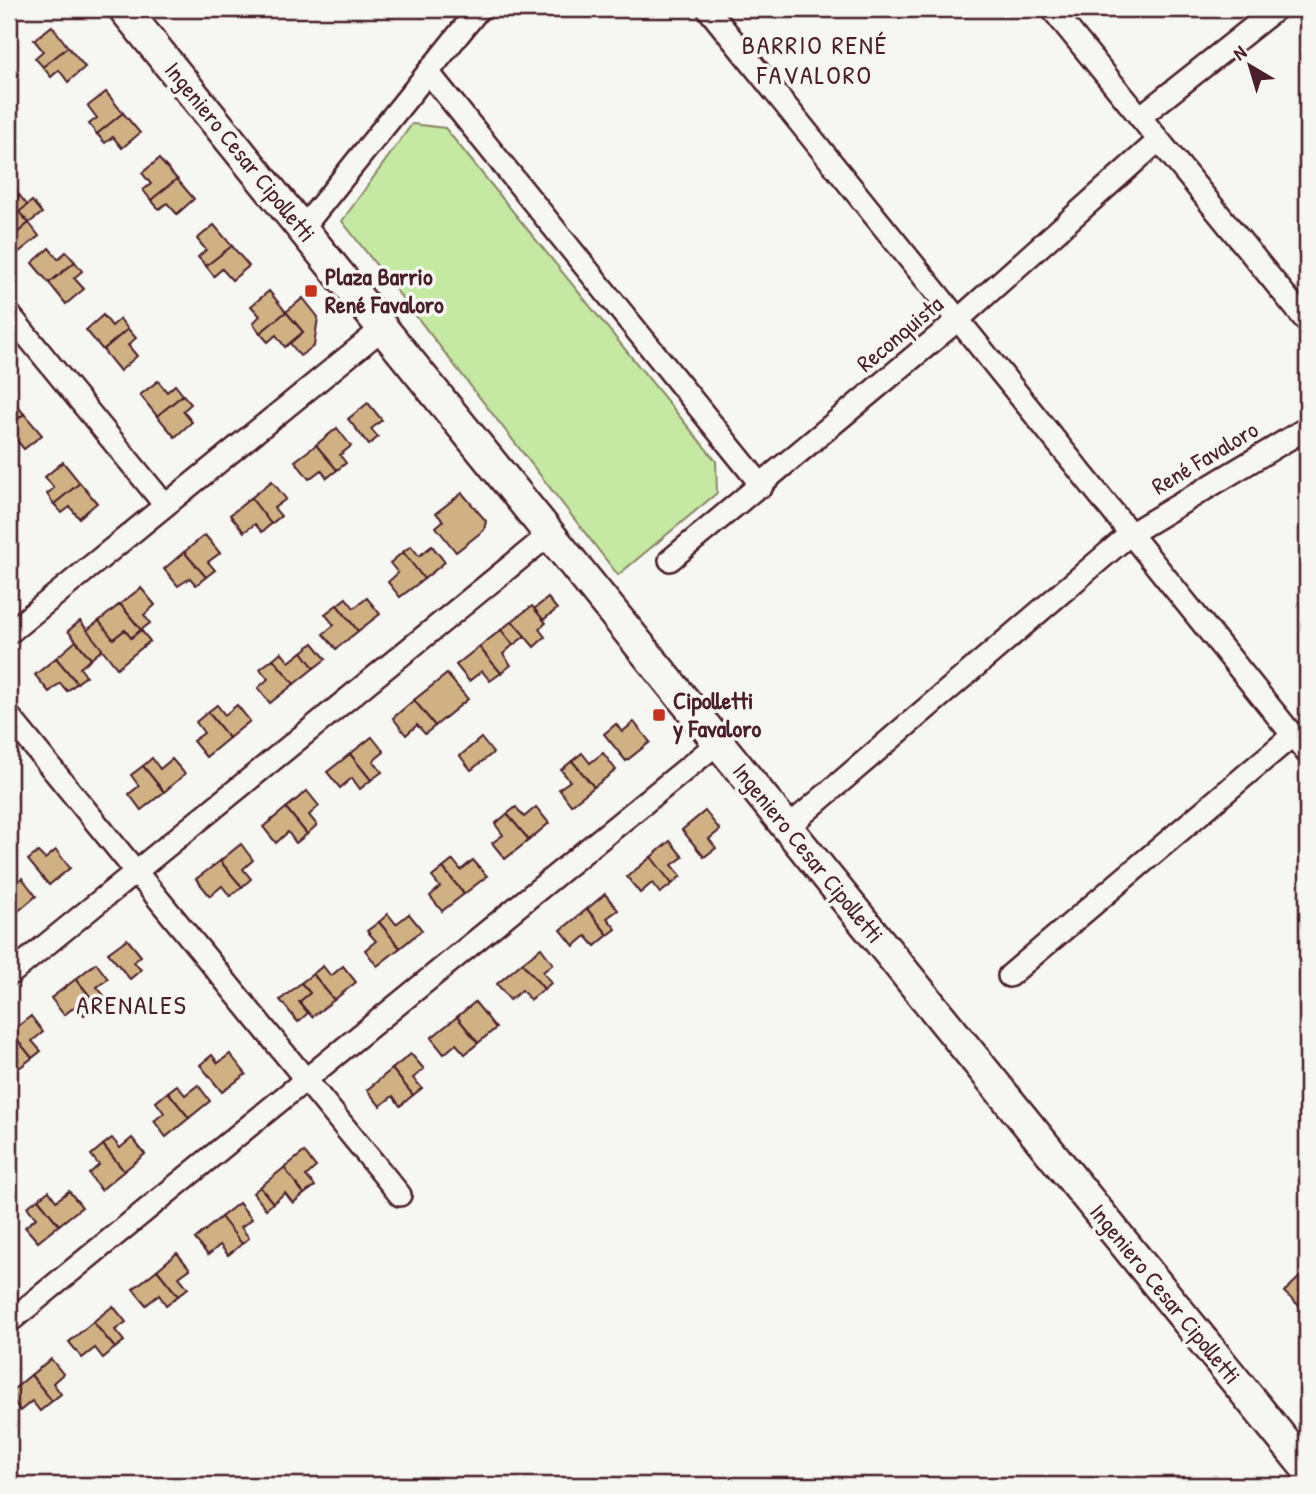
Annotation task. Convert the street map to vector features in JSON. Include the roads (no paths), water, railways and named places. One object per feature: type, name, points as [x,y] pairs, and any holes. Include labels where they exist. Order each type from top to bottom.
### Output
[{"type":"street","points":[[302,229],[480,9]]},
{"type":"street","points":[[708,9],[1307,753]]},
{"type":"street","points":[[1052,9],[1307,322]]},
{"type":"street","points":[[1140,117],[1276,9]]},
{"type":"street","name":"Ingeniero Cesar Cipolletti","points":[[131,12],[302,229],[1307,1469]]},
{"type":"street","points":[[428,72],[762,485]]},
{"type":"street","name":"Reconquista","points":[[670,560],[960,319],[1158,141]]},
{"type":"street","points":[[9,314],[165,505]]},
{"type":"street","points":[[9,633],[383,328]]},
{"type":"street","name":"René Favaloro","points":[[788,827],[1130,534],[1307,428]]},
{"type":"street","points":[[9,975],[550,534]]},
{"type":"street","points":[[9,716],[400,1195]]},
{"type":"street","points":[[1009,976],[1293,735]]},
{"type":"street","points":[[9,1322],[719,742]]},
{"type":"place","name":"Plaza Barrio René Favaloro","points":[[311,291]]},
{"type":"place","name":"Cipolletti y Favaloro","points":[[659,715]]},
{"type":"district","name":"BARRIO RENÉ FAVALORO","points":[[815,60]]},
{"type":"district","name":"ARENALES","points":[[132,1005]]}]
